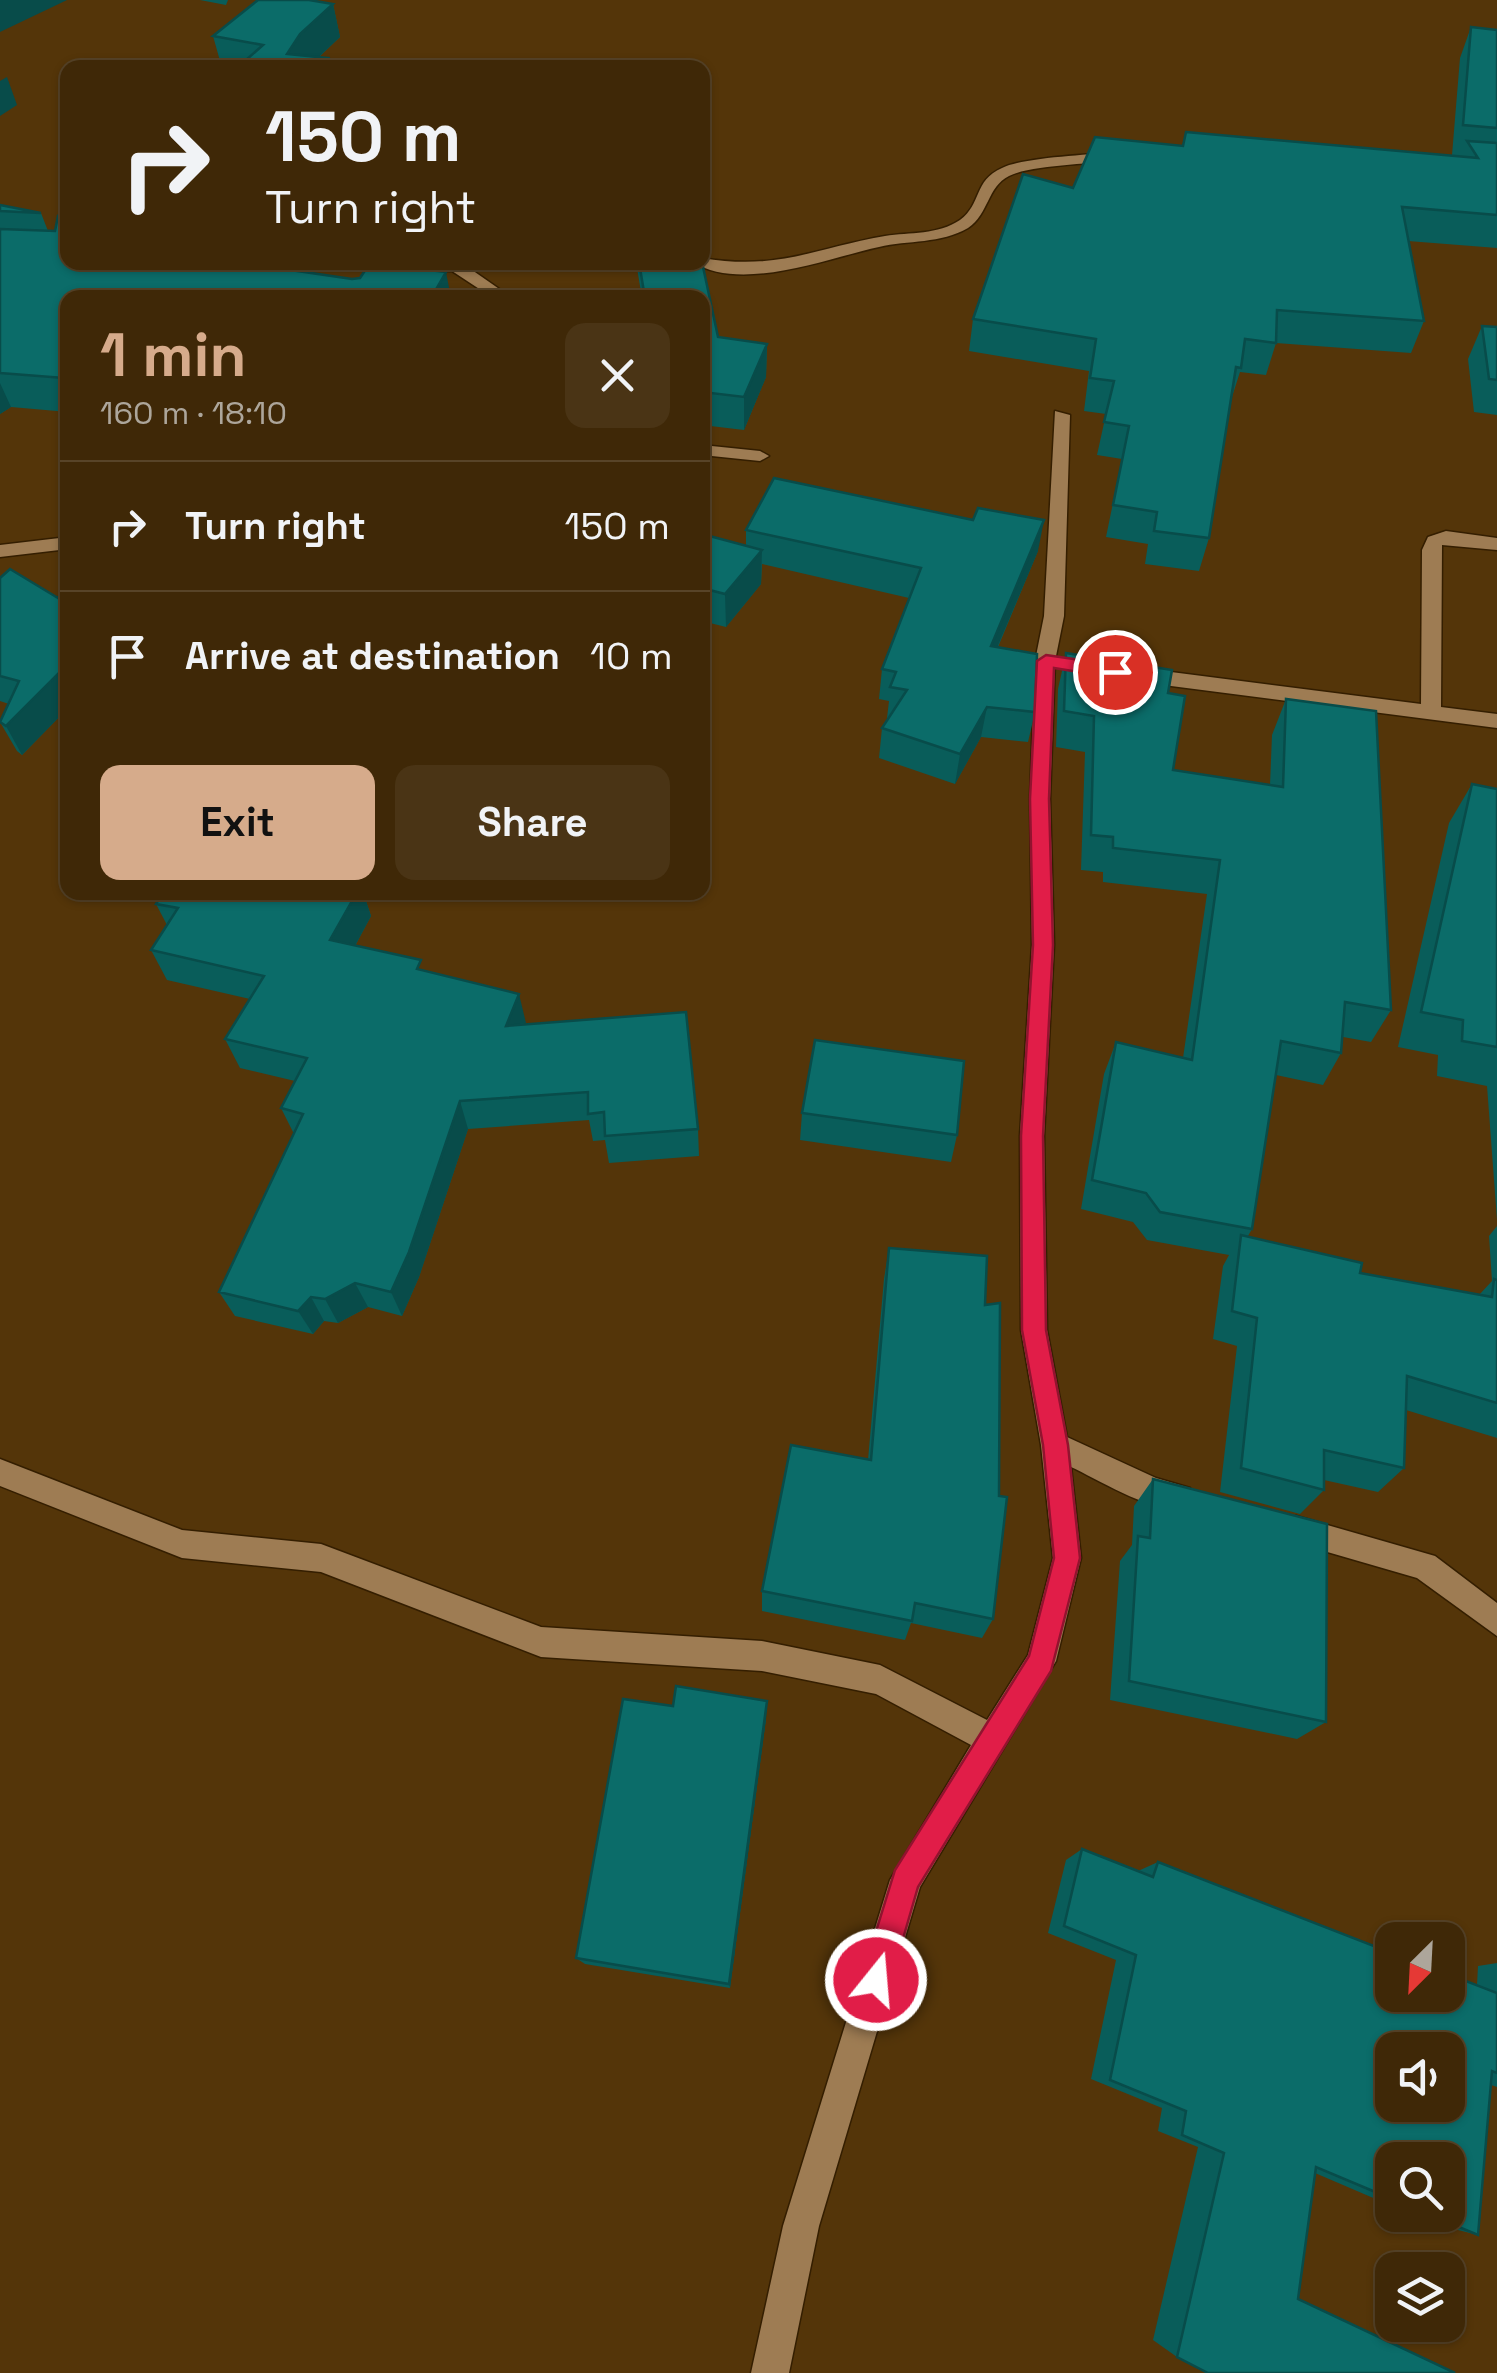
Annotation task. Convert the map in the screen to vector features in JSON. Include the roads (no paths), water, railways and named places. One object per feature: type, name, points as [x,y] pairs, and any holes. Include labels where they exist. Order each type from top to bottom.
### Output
[{"type":"street","points":[[710,264],[734,270],[787,268],[878,242],[932,236],[961,226],[982,206],[987,184],[1008,170],[1132,156]]},
{"type":"street","points":[[462,270],[492,290]]},
{"type":"street","points":[[770,2373],[802,2226],[906,1880],[1042,1661],[1067,1558],[1055,1445],[1034,1310],[1032,1136],[1043,945],[1040,799],[1055,662],[1061,415]]},
{"type":"street","points":[[710,451],[760,456]]},
{"type":"street","points":[[1431,714],[1430,550],[1434,541],[1446,536],[1497,544]]},
{"type":"street","points":[[0,551],[60,543]]},
{"type":"street","points":[[1123,672],[1497,721]]},
{"type":"street","points":[[1055,1445],[1153,1491],[1208,1506]]},
{"type":"street","points":[[0,1472],[70,1503],[182,1544],[321,1558],[541,1642],[762,1656],[880,1680],[993,1740]]},
{"type":"street","points":[[1262,1521],[1425,1566],[1497,1622]]}]
